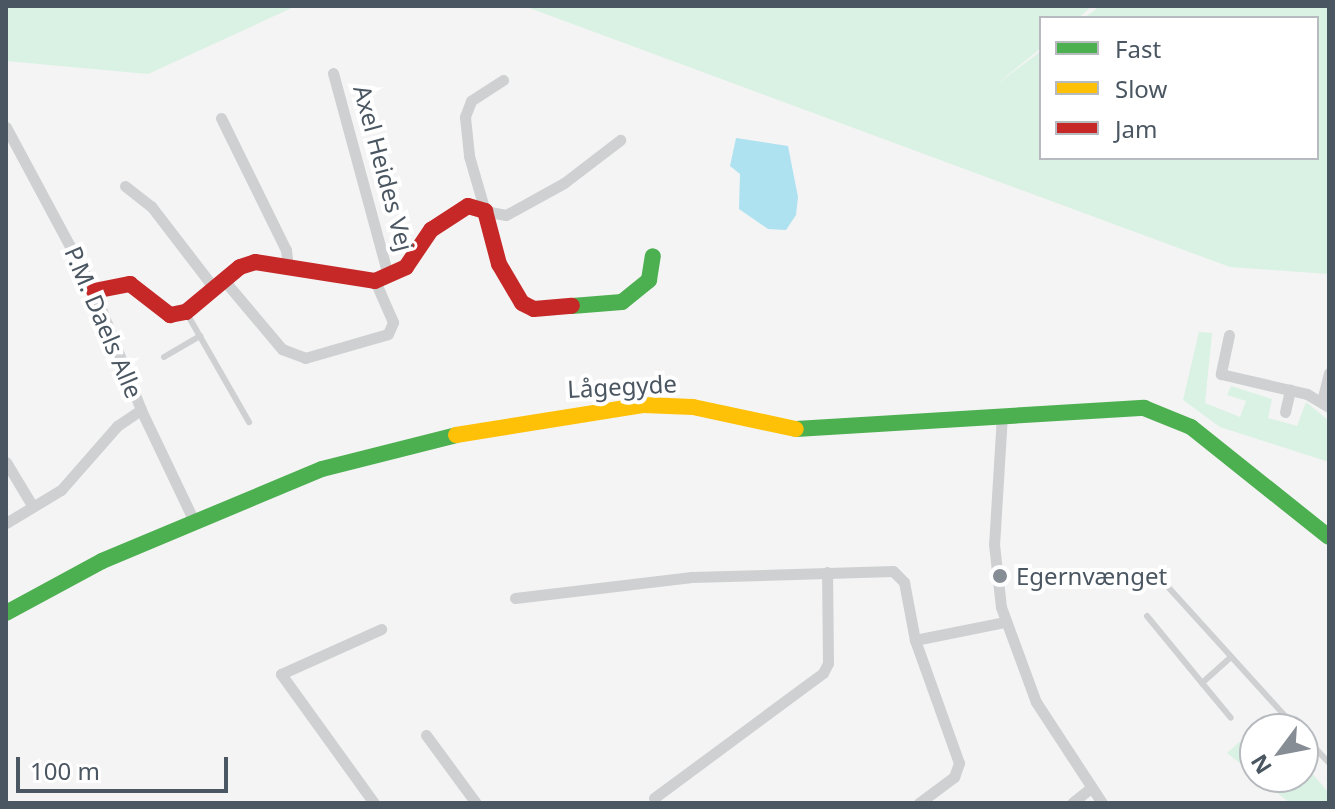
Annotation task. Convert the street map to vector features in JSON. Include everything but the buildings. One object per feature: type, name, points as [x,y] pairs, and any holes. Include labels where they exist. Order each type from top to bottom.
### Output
[{"type":"street","name":"Axel Heides Vej","points":[[125,186],[151,206],[219,284],[282,349],[305,358],[388,334],[393,322],[333,73]]},
{"type":"street","points":[[503,80],[471,101],[465,117],[469,156],[499,264],[522,303],[534,309],[622,302],[649,280],[653,256]]},
{"type":"street","points":[[221,118],[286,250],[288,266]]},
{"type":"street","name":"P.M. Daels Alle","points":[[6,127],[94,291],[141,410],[194,521]]},
{"type":"street","name":"Axel Heides Vej","points":[[186,312],[219,284],[255,262],[381,279],[417,255],[441,221],[468,206],[506,215],[564,183],[620,140]]},
{"type":"street","points":[[94,291],[130,284],[161,312],[186,312]]},
{"type":"street","points":[[1229,335],[1221,374],[1290,390],[1325,404],[1329,373]]},
{"type":"street","points":[[1285,412],[1290,390]]},
{"type":"street","name":"Lågegyde","points":[[6,613],[102,561],[194,521],[344,463],[472,430],[569,413],[679,405],[778,428],[818,431],[1125,407],[1175,417],[1329,537]]},
{"type":"street","points":[[6,523],[61,490],[117,426],[141,410]]},
{"type":"street","points":[[1002,415],[994,544],[1005,622],[1036,702],[1089,789],[1102,803]]},
{"type":"street","points":[[6,462],[33,507]]},
{"type":"street","points":[[515,598],[692,577],[893,571],[904,582],[915,640],[959,763],[954,777],[919,803]]},
{"type":"street","points":[[654,798],[823,673],[828,663],[827,572]]},
{"type":"street","points":[[915,640],[1005,622]]},
{"type":"street","points":[[374,803],[281,674],[381,629]]},
{"type":"street","points":[[426,735],[476,803]]},
{"type":"street","points":[[1072,803],[1089,789]]},
{"type":"lane","points":[[186,312],[249,422]]},
{"type":"lane","points":[[164,357],[200,336]]},
{"type":"lane","points":[[1169,588],[1282,713]]},
{"type":"lane","points":[[1147,616],[1231,718]]},
{"type":"lane","points":[[1202,683],[1231,657]]},
{"type":"green space","points":[[6,6],[296,6],[148,74],[6,61]]},
{"type":"green space","points":[[524,6],[1092,6],[1080,16],[1039,16],[1039,50],[992,88],[1039,53],[1039,160],[1319,160],[1319,16],[1087,16],[1100,6],[1329,6],[1329,274],[1230,267]]},
{"type":"green space","points":[[1199,332],[1212,333],[1205,403],[1240,417],[1246,401],[1227,395],[1231,386],[1272,399],[1268,418],[1297,426],[1306,402],[1329,421],[1329,462],[1220,427],[1183,400]]},
{"type":"green space","points":[[1239,742],[1239,762],[1227,753]]},
{"type":"green space","points":[[1319,781],[1329,793],[1329,803],[1290,803],[1277,793],[1319,793]]},
{"type":"water","points":[[736,138],[788,146],[798,197],[796,215],[786,230],[768,229],[739,209],[740,174],[730,166]]},
{"type":"traffic: fast","points":[[572,306],[622,302],[649,280],[653,256]]},
{"type":"traffic: fast","points":[[796,429],[1144,408],[1191,427],[1329,537]]},
{"type":"traffic: fast","points":[[6,613],[102,561],[322,469],[456,435]]},
{"type":"traffic: slow","points":[[456,435],[643,405],[693,407],[796,429]]},
{"type":"traffic: jam","points":[[94,291],[130,284],[170,315],[186,312],[240,267],[255,262],[375,281],[406,267],[431,230],[468,206],[485,211],[499,264],[522,303],[534,309],[572,306]]},
{"type":"place","name":"Egernvænget","points":[[1000,576]]}]
